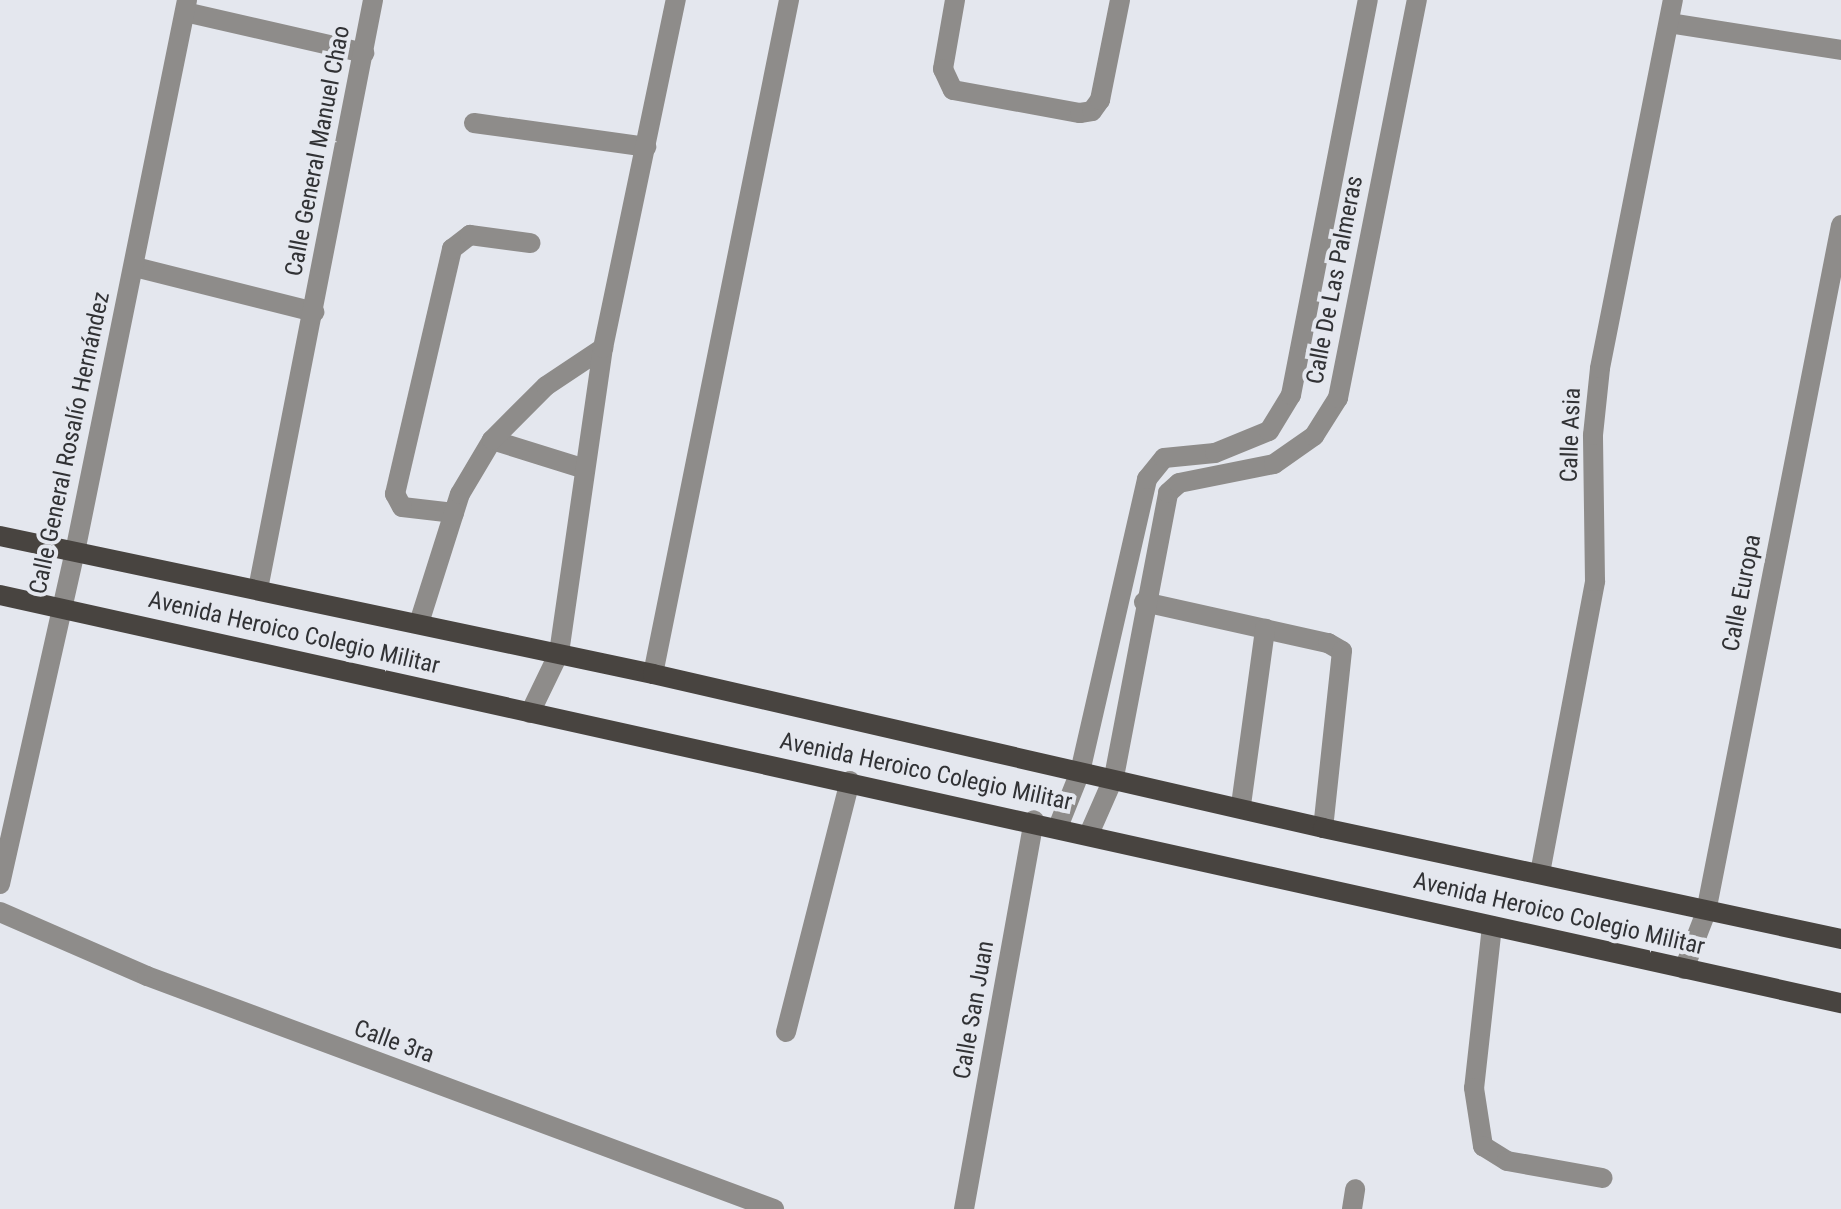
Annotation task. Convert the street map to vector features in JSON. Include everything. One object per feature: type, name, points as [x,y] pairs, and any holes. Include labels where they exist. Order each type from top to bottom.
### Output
[{"type":"main road","name":"Avenida Heroico Colegio Militar","points":[[0,536],[559,653],[1080,772],[1241,805],[1323,828],[1841,939]]},
{"type":"main road","name":"Avenida Heroico Colegio Militar","points":[[0,595],[530,713],[1034,820],[1841,1003]]},
{"type":"street","name":"Calle General Manuel Chao","points":[[258,589],[373,0]]},
{"type":"street","points":[[530,713],[559,653],[603,348],[676,0]]},
{"type":"street","points":[[653,674],[789,0]]},
{"type":"street","points":[[955,0],[943,69],[945,82],[961,94],[1080,113],[1092,111],[1103,84],[1120,0]]},
{"type":"street","name":"Calle De Las Palmeras","points":[[1269,431],[1291,395],[1368,0]]},
{"type":"street","name":"Calle De Las Palmeras","points":[[1089,834],[1114,777],[1162,509],[1172,488],[1274,464],[1314,436],[1338,398],[1417,0]]},
{"type":"street","name":"Calle Asia","points":[[1540,873],[1595,581],[1593,435],[1600,368],[1673,0]]},
{"type":"street","name":"Calle General Rosalío Hernández","points":[[0,884],[75,552],[186,6],[364,53]]},
{"type":"street","points":[[1669,23],[1841,50]]},
{"type":"street","points":[[474,123],[646,147]]},
{"type":"street","name":"Calle Europa","points":[[1684,969],[1706,912],[1841,225]]},
{"type":"street","points":[[454,513],[402,507],[395,494],[452,249],[470,235],[530,243]]},
{"type":"street","name":"Calle General Manuel Chao","points":[[135,267],[314,312]]},
{"type":"street","points":[[419,623],[454,513],[492,440],[546,386],[603,348]]},
{"type":"street","points":[[1058,827],[1080,772],[1147,479],[1171,455],[1215,453],[1269,431],[1297,448]]},
{"type":"street","points":[[492,440],[585,469]]},
{"type":"street","points":[[1144,602],[1328,643],[1342,651],[1345,659],[1323,828]]},
{"type":"street","points":[[1241,805],[1265,629]]},
{"type":"street","points":[[786,1032],[850,781]]},
{"type":"street","name":"Calle San Juan","points":[[964,1209],[1034,820]]},
{"type":"street","name":"Calle 3ra","points":[[0,912],[161,982],[745,1204],[774,1209]]},
{"type":"street","points":[[1492,926],[1474,1088],[1483,1146],[1507,1161],[1602,1178]]}]
